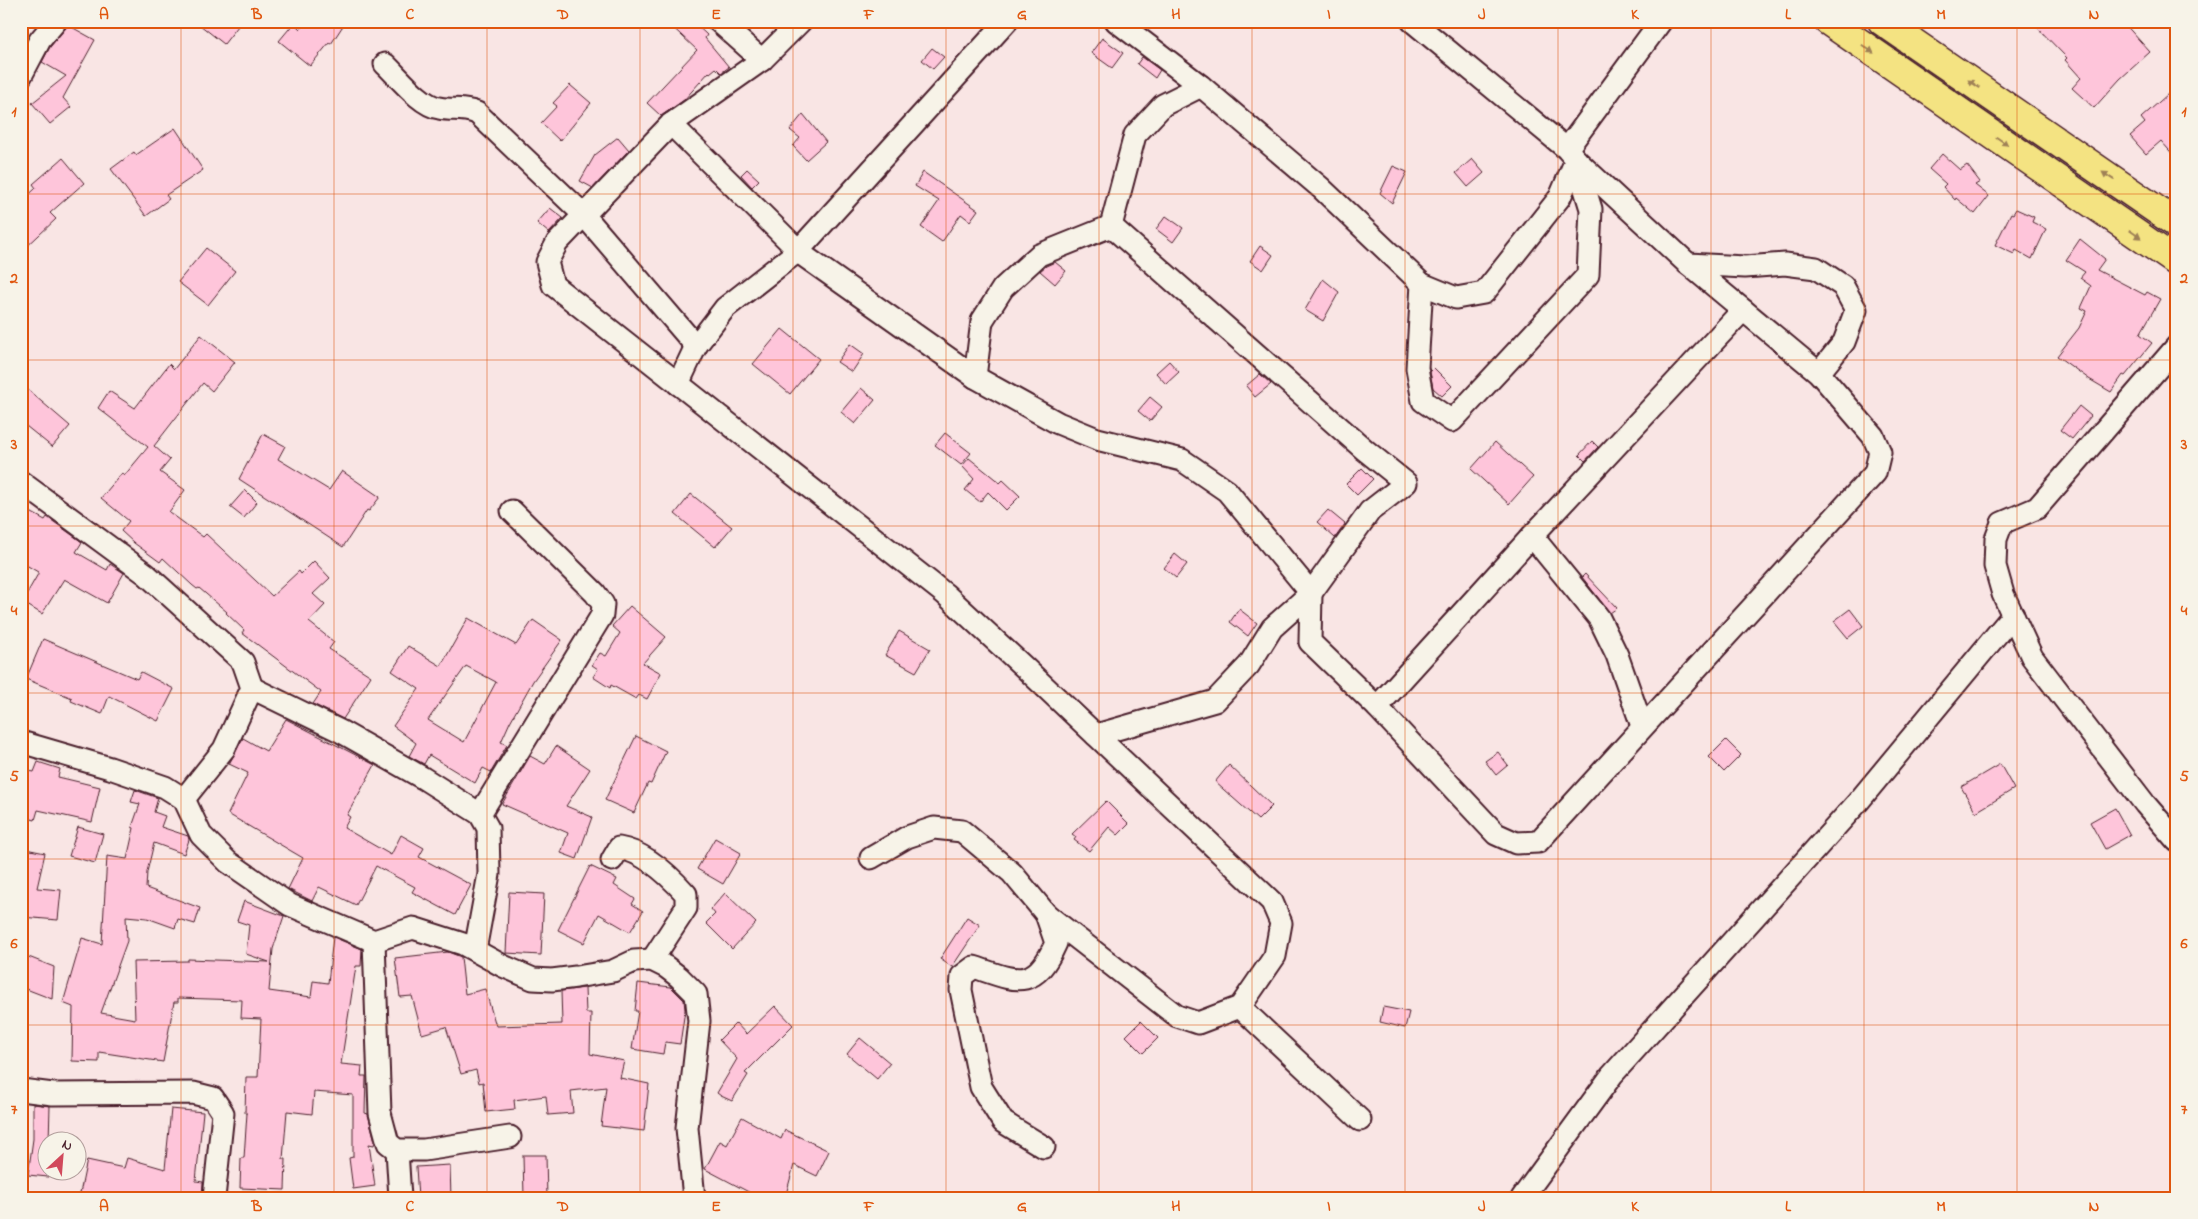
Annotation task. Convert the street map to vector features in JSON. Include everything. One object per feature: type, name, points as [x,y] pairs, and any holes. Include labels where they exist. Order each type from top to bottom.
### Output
[{"type":"main road","points":[[1828,21],[2177,262]]},
{"type":"main road","points":[[1882,21],[2177,224]]},
{"type":"street","points":[[21,76],[40,40],[56,21]]},
{"type":"street","points":[[718,21],[762,60]]},
{"type":"street","points":[[801,21],[762,60],[671,124],[583,214],[557,243],[547,262],[553,285],[945,594],[1272,902],[1281,923],[1275,956],[1240,1007],[1198,1023],[1177,1016],[1046,914],[1012,873],[962,831],[934,828],[907,837],[871,858]]},
{"type":"street","points":[[678,384],[696,346],[725,308],[798,251],[1007,21]]},
{"type":"street","points":[[1116,21],[1201,86],[1321,188],[1422,284],[1456,298],[1484,293],[1560,197],[1571,154],[1660,21]]},
{"type":"street","points":[[671,124],[798,251],[975,377],[1058,423],[1089,436],[1182,460],[1226,491],[1311,593],[1310,642],[1377,707],[1496,834],[1516,843],[1538,842],[1642,726],[1876,473],[1880,452],[1873,436],[1819,373],[1688,264],[1571,154],[1412,21]]},
{"type":"street","points":[[385,64],[424,102],[438,108],[464,108],[477,113],[583,214],[696,346]]},
{"type":"street","points":[[1111,226],[1135,135],[1164,105],[1201,86]]},
{"type":"street","points":[[1422,284],[1417,368],[1423,401],[1452,421],[1588,275],[1591,209],[1571,154]]},
{"type":"street","points":[[975,377],[982,321],[1003,288],[1039,255],[1111,226]]},
{"type":"street","points":[[1096,735],[1214,701],[1249,664],[1272,628],[1311,593],[1370,511],[1406,483],[1365,450],[1111,226]]},
{"type":"street","points":[[1688,264],[1745,267],[1785,264],[1816,268],[1844,286],[1856,310],[1844,342],[1819,373]]},
{"type":"street","points":[[1377,707],[1532,536],[1743,310]]},
{"type":"street","points":[[2177,346],[2037,508],[2002,523],[1996,539],[1995,566],[2003,594],[2032,657],[2145,804],[2177,841]]},
{"type":"street","points":[[21,482],[146,574],[243,662],[252,688],[224,749],[184,799]]},
{"type":"street","points":[[480,814],[602,614],[603,604],[595,593],[512,511]]},
{"type":"street","points":[[1532,536],[1599,618],[1618,655],[1642,726]]},
{"type":"street","points":[[1522,1198],[1612,1075],[1858,802],[2013,614]]},
{"type":"street","points":[[252,688],[340,731],[423,778],[480,814],[488,828],[489,874],[476,950]]},
{"type":"street","points":[[21,742],[110,768],[165,787],[184,799],[201,835],[228,862],[290,905],[374,941],[413,928],[463,944],[533,979],[552,980],[613,971],[634,961],[652,960],[666,966],[696,994],[699,1021],[687,1128],[694,1198]]},
{"type":"street","points":[[612,860],[619,848],[633,850],[672,879],[686,894],[686,908],[652,960]]},
{"type":"street","points":[[1044,1147],[1002,1122],[981,1087],[961,990],[962,976],[974,967],[1016,980],[1033,976],[1047,963],[1056,944],[1046,914]]},
{"type":"street","points":[[374,941],[380,1112],[388,1143],[397,1150],[424,1150],[510,1137]]},
{"type":"street","points":[[1240,1007],[1360,1120]]},
{"type":"street","points":[[21,1090],[53,1094],[193,1093],[213,1098],[223,1113],[214,1198]]},
{"type":"street","points":[[397,1150],[400,1198]]},
{"type":"building","points":[[195,21],[242,21],[224,44]]},
{"type":"building","points":[[306,21],[346,21],[331,44],[329,43],[310,66],[279,41],[294,23],[300,29]]},
{"type":"building","points":[[666,21],[692,21],[707,35],[705,38],[729,67],[721,73],[716,68],[709,72],[684,100],[661,116],[647,103],[697,50]]},
{"type":"building","points":[[2031,21],[2122,21],[2150,52],[2120,79],[2094,108],[2072,88],[2081,78],[2065,60],[2067,58]]},
{"type":"building","points":[[68,25],[95,40],[63,98],[71,107],[50,124],[32,103],[66,76],[42,62],[50,47]]},
{"type":"building","points":[[1102,38],[1123,53],[1112,68],[1091,53]]},
{"type":"building","points":[[932,48],[944,57],[933,69],[922,60]]},
{"type":"building","points":[[1142,57],[1160,70],[1155,78],[1137,64]]},
{"type":"building","points":[[570,85],[591,103],[560,141],[541,123],[557,106],[553,103]]},
{"type":"building","points":[[2177,86],[2177,159],[2161,141],[2146,154],[2130,136],[2145,123],[2141,118]]},
{"type":"building","points":[[803,114],[826,142],[806,160],[793,146],[800,138],[790,130]]},
{"type":"building","points":[[175,128],[203,170],[166,195],[169,199],[146,216],[111,169],[134,152],[136,155]]},
{"type":"building","points":[[618,137],[629,150],[593,188],[580,181],[595,155]]},
{"type":"building","points":[[1942,154],[1960,170],[1967,165],[1980,182],[1975,185],[1989,196],[1975,214],[1956,198],[1955,200],[1943,187],[1946,184],[1929,169]]},
{"type":"building","points":[[63,158],[84,183],[50,213],[56,219],[21,252],[21,202],[36,188],[33,184]]},
{"type":"building","points":[[1472,159],[1484,173],[1468,187],[1456,173]]},
{"type":"building","points":[[1393,166],[1407,172],[1392,203],[1380,193]]},
{"type":"building","points":[[747,169],[759,180],[752,187],[741,175]]},
{"type":"building","points":[[923,172],[978,210],[970,221],[961,214],[942,242],[921,227],[939,201],[915,186]]},
{"type":"building","points":[[550,208],[563,218],[549,233],[537,223]]},
{"type":"building","points":[[2016,209],[2034,217],[2032,222],[2046,229],[2032,259],[2016,250],[2014,254],[1995,245],[2011,213],[2013,214]]},
{"type":"building","points":[[1166,216],[1183,228],[1173,242],[1156,229]]},
{"type":"building","points":[[2080,239],[2105,259],[2097,270],[2145,295],[2147,292],[2160,299],[2140,334],[2152,343],[2125,376],[2123,375],[2111,392],[2057,356],[2079,328],[2087,311],[2081,308],[2091,286],[2080,278],[2085,272],[2066,260]]},
{"type":"building","points":[[1260,246],[1273,255],[1263,270],[1250,261]]},
{"type":"building","points":[[206,248],[235,271],[208,305],[178,282]]},
{"type":"building","points":[[1055,262],[1066,271],[1055,284],[1040,271]]},
{"type":"building","points":[[1323,279],[1339,292],[1323,321],[1305,310]]},
{"type":"building","points":[[782,329],[819,359],[790,394],[753,364]]},
{"type":"building","points":[[201,335],[235,362],[212,391],[203,383],[154,446],[170,460],[160,472],[185,490],[169,512],[203,537],[206,534],[272,596],[299,571],[301,574],[314,561],[330,578],[313,594],[325,605],[309,622],[334,642],[329,649],[371,676],[343,719],[313,704],[321,692],[242,633],[244,630],[227,612],[199,588],[197,589],[192,585],[163,558],[160,562],[134,543],[121,531],[129,521],[101,498],[122,473],[124,476],[148,447],[98,408],[109,391],[135,408],[169,364],[174,369]]},
{"type":"building","points":[[850,344],[864,354],[852,372],[837,362]]},
{"type":"building","points":[[1169,361],[1179,372],[1166,384],[1156,373]]},
{"type":"building","points":[[1434,368],[1452,386],[1442,396],[1433,388],[1430,372]]},
{"type":"building","points":[[1260,374],[1271,384],[1255,397],[1246,386]]},
{"type":"building","points":[[21,384],[70,426],[52,447],[21,422]]},
{"type":"building","points":[[861,388],[875,400],[855,424],[841,412]]},
{"type":"building","points":[[1150,397],[1162,407],[1150,421],[1138,411]]},
{"type":"building","points":[[2079,406],[2091,416],[2072,439],[2060,430]]},
{"type":"building","points":[[945,433],[971,453],[961,465],[935,445]]},
{"type":"building","points":[[263,434],[285,446],[278,459],[329,490],[342,471],[380,497],[369,511],[367,510],[343,547],[239,479]]},
{"type":"building","points":[[1592,441],[1598,447],[1585,461],[1579,455]]},
{"type":"building","points":[[1495,442],[1533,477],[1509,504],[1471,469]]},
{"type":"building","points":[[969,458],[1000,483],[1003,480],[1020,496],[1006,510],[988,492],[980,502],[965,490],[974,479],[962,466]]},
{"type":"building","points":[[1362,468],[1373,479],[1357,495],[1346,484]]},
{"type":"building","points":[[245,490],[257,502],[244,518],[230,507]]},
{"type":"building","points":[[691,494],[732,527],[715,547],[675,514]]},
{"type":"building","points":[[21,507],[45,520],[47,517],[82,542],[76,552],[107,570],[110,564],[124,573],[107,603],[64,579],[42,614],[22,602],[38,572],[21,562]]},
{"type":"building","points":[[1328,510],[1345,524],[1335,538],[1317,522]]},
{"type":"building","points":[[1175,554],[1187,564],[1176,578],[1164,568]]},
{"type":"building","points":[[1585,574],[1617,608],[1610,613],[1582,577]]},
{"type":"building","points":[[630,606],[666,637],[643,663],[661,673],[647,699],[639,695],[636,699],[611,685],[610,688],[593,677],[598,669],[592,665],[600,653],[606,656],[620,633],[612,626]]},
{"type":"building","points":[[1239,609],[1257,623],[1248,636],[1230,622]]},
{"type":"building","points":[[1850,609],[1863,626],[1848,638],[1834,621]]},
{"type":"building","points":[[468,618],[516,645],[533,620],[562,640],[533,681],[510,722],[501,742],[507,745],[491,772],[483,768],[475,783],[429,755],[424,764],[409,756],[416,743],[393,726],[419,689],[392,671],[408,646],[441,666]],"holes":[[[466,666],[496,682],[464,742],[428,720]]]},
{"type":"building","points":[[899,631],[930,649],[916,672],[885,655]]},
{"type":"building","points":[[43,639],[137,679],[141,672],[174,689],[158,721],[109,696],[102,714],[71,701],[72,698],[26,679]]},
{"type":"building","points":[[286,719],[375,765],[347,815],[350,817],[344,828],[391,855],[401,835],[424,848],[419,857],[471,885],[455,915],[412,892],[415,887],[376,866],[356,905],[319,887],[312,901],[288,889],[303,858],[228,814],[248,773],[229,764],[243,738],[266,751]]},
{"type":"building","points":[[636,736],[666,751],[651,784],[648,783],[634,813],[605,800]]},
{"type":"building","points":[[1726,740],[1741,755],[1724,772],[1709,757]]},
{"type":"building","points":[[556,746],[590,769],[566,806],[592,817],[577,859],[561,853],[568,833],[502,804],[530,756],[545,764]]},
{"type":"building","points":[[1498,752],[1508,765],[1496,775],[1485,761]]},
{"type":"building","points":[[38,762],[60,769],[58,777],[100,787],[92,822],[38,810],[35,820],[21,816],[21,769],[34,772]]},
{"type":"building","points":[[2000,764],[2014,789],[1976,812],[1961,787]]},
{"type":"building","points":[[1229,765],[1272,806],[1258,820],[1215,782]]},
{"type":"building","points":[[135,790],[158,798],[154,812],[165,816],[161,827],[188,836],[189,840],[184,854],[154,843],[147,872],[146,888],[200,908],[195,924],[178,919],[175,928],[147,918],[126,916],[127,941],[101,1013],[135,1019],[133,962],[188,961],[188,959],[269,962],[246,954],[249,925],[237,921],[244,901],[284,916],[273,949],[269,991],[311,997],[313,981],[328,983],[333,937],[362,949],[361,966],[356,966],[341,1064],[362,1066],[361,1076],[366,1076],[365,1113],[368,1114],[375,1141],[374,1145],[369,1144],[375,1186],[353,1189],[349,1158],[353,1157],[353,1095],[314,1092],[312,1114],[287,1111],[283,1159],[286,1159],[285,1190],[240,1188],[241,1158],[244,1158],[247,1113],[245,1113],[246,1077],[258,1077],[261,1019],[241,1018],[242,1000],[178,998],[178,1002],[174,1002],[163,1062],[99,1052],[99,1062],[72,1061],[73,1007],[63,1003],[82,938],[102,944],[107,856],[127,859],[134,828],[132,827],[140,804],[131,802]]},
{"type":"building","points":[[1106,801],[1129,824],[1118,835],[1109,827],[1089,851],[1074,840],[1076,837],[1072,834]]},
{"type":"building","points":[[2115,808],[2130,835],[2105,849],[2090,822]]},
{"type":"building","points":[[78,827],[103,834],[95,863],[69,856]]},
{"type":"building","points":[[715,838],[741,853],[723,884],[697,869]]},
{"type":"building","points":[[21,848],[45,853],[37,888],[61,890],[58,920],[21,917]]},
{"type":"building","points":[[590,866],[617,879],[614,885],[635,899],[632,904],[643,911],[630,932],[599,914],[584,943],[558,930]]},
{"type":"building","points":[[509,892],[544,894],[541,955],[506,953]]},
{"type":"building","points":[[725,893],[756,923],[732,949],[706,923],[715,914],[711,909]]},
{"type":"building","points":[[967,917],[980,925],[952,967],[940,959]]},
{"type":"building","points":[[448,952],[461,957],[465,994],[485,989],[496,1026],[562,1024],[561,991],[585,988],[586,1013],[591,1013],[590,1054],[624,1061],[620,1078],[649,1084],[644,1131],[601,1126],[606,1087],[571,1091],[573,1113],[548,1115],[546,1096],[514,1100],[515,1109],[486,1112],[483,1082],[479,1083],[476,1070],[461,1074],[446,1027],[422,1034],[412,996],[400,997],[395,958]]},
{"type":"building","points":[[21,954],[54,967],[52,999],[21,987]]},
{"type":"building","points":[[638,983],[671,987],[684,1000],[685,1010],[680,1044],[665,1042],[663,1054],[632,1049],[638,1011],[635,1011]]},
{"type":"building","points":[[775,1006],[793,1025],[745,1073],[748,1075],[732,1101],[721,1096],[717,1093],[737,1059],[719,1040],[736,1023],[746,1034]]},
{"type":"building","points":[[1383,1007],[1409,1012],[1405,1028],[1380,1022]]},
{"type":"building","points":[[1141,1021],[1158,1038],[1143,1053],[1126,1036]]},
{"type":"building","points":[[860,1038],[890,1063],[877,1079],[847,1054]]},
{"type":"building","points":[[33,1104],[50,1106],[49,1132],[38,1132],[38,1176],[28,1175],[33,1139]]},
{"type":"building","points":[[171,1109],[203,1112],[196,1181],[203,1182],[202,1198],[79,1198],[82,1182],[88,1182],[88,1160],[124,1168],[127,1158],[165,1169]]},
{"type":"building","points":[[742,1117],[781,1139],[785,1130],[829,1151],[817,1176],[794,1165],[785,1198],[760,1198],[705,1169],[720,1141],[727,1145]]},
{"type":"building","points":[[523,1155],[546,1155],[547,1198],[524,1198]]},
{"type":"building","points":[[450,1165],[451,1198],[418,1198],[416,1167]]}]
